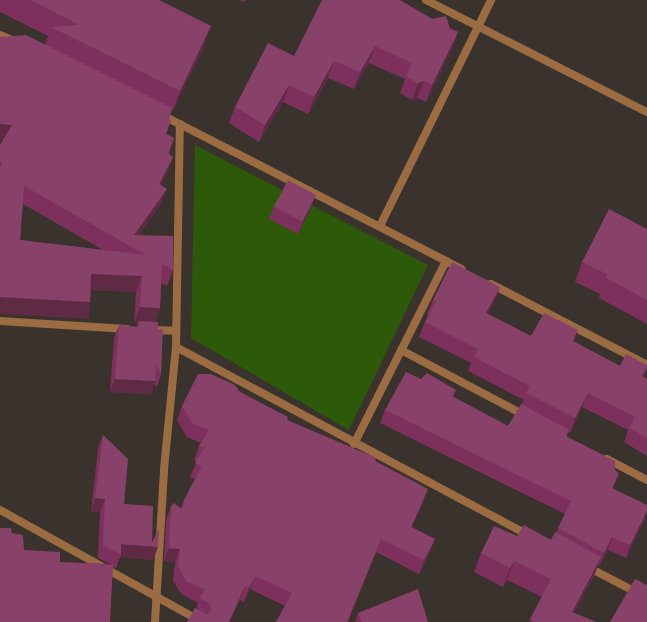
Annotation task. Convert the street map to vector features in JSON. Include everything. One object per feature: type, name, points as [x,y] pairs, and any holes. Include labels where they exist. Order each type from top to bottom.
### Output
[{"type":"street","points":[[426,0],[647,112]]},
{"type":"street","points":[[380,226],[491,0]]},
{"type":"street","points":[[0,35],[21,45]]},
{"type":"street","points":[[152,110],[467,272]]},
{"type":"street","points":[[155,622],[164,469],[176,347],[180,124]]},
{"type":"street","points":[[354,444],[446,261]]},
{"type":"street","points":[[481,279],[647,365]]},
{"type":"street","points":[[0,322],[176,332]]},
{"type":"street","points":[[176,347],[354,444],[541,542]]},
{"type":"street","points":[[401,350],[534,420]]},
{"type":"street","points":[[598,454],[647,480]]},
{"type":"street","points":[[0,510],[156,598],[202,622]]},
{"type":"street","points":[[576,561],[647,598]]},
{"type":"green space","points":[[195,145],[428,265],[349,430],[191,338]]},
{"type":"building","points":[[31,0],[159,0],[211,26],[180,91],[51,27],[79,25]]},
{"type":"building","points":[[322,0],[400,0],[432,19],[446,16],[450,29],[458,32],[432,85],[424,81],[418,83],[406,76],[412,63],[375,46],[360,72],[334,61],[314,97],[289,85],[265,125],[235,107],[268,43],[294,56]]},
{"type":"building","points":[[26,35],[172,108],[168,118],[171,120],[166,134],[174,138],[168,153],[173,157],[159,184],[167,189],[134,235],[173,236],[173,270],[162,264],[160,308],[140,307],[142,276],[91,274],[90,302],[0,297],[0,168],[3,162],[0,161],[0,145],[12,125],[0,124],[0,37]],"holes":[[[24,186],[146,255],[20,240]]]},
{"type":"building","points":[[288,180],[316,195],[302,222],[274,206]]},
{"type":"building","points":[[609,209],[647,229],[647,300],[606,278],[607,274],[582,262]]},
{"type":"building","points":[[452,262],[500,287],[486,313],[531,336],[544,313],[578,330],[573,341],[620,366],[626,354],[647,365],[647,368],[642,376],[647,379],[647,438],[629,428],[635,417],[588,393],[575,418],[526,393],[530,386],[474,357],[478,349],[425,322],[436,302],[433,300]]},
{"type":"building","points":[[139,321],[158,322],[158,329],[163,329],[161,374],[156,365],[155,381],[115,379],[119,325],[138,327]]},
{"type":"building","points":[[406,372],[421,379],[427,373],[456,390],[452,396],[508,426],[521,404],[569,430],[566,436],[615,461],[615,470],[619,474],[612,488],[647,505],[647,511],[630,545],[612,537],[604,553],[558,528],[571,501],[385,410]]},
{"type":"building","points":[[198,374],[211,374],[235,385],[240,392],[288,417],[287,420],[376,458],[375,461],[428,489],[411,527],[435,539],[424,560],[381,539],[347,622],[276,622],[292,593],[255,576],[249,588],[245,586],[229,622],[187,622],[195,608],[207,614],[212,609],[210,604],[200,598],[205,590],[186,581],[178,567],[180,549],[169,548],[171,506],[174,503],[180,508],[183,508],[184,500],[202,466],[195,463],[204,448],[199,446],[209,430],[192,423],[182,406]]},
{"type":"building","points":[[103,435],[128,459],[124,504],[153,506],[152,542],[159,529],[158,547],[121,544],[121,555],[103,545],[105,499],[95,498]]},
{"type":"building","points":[[524,525],[551,540],[555,532],[601,557],[572,612],[596,622],[535,622],[530,619],[551,579],[514,561],[510,568],[481,553],[494,526],[517,536]]},
{"type":"building","points":[[0,528],[11,528],[12,533],[23,535],[24,550],[60,552],[60,562],[113,565],[110,622],[0,622]]},
{"type":"building","points":[[635,579],[647,585],[647,622],[610,622]]},
{"type":"building","points":[[418,589],[428,622],[362,622],[358,613]]}]
